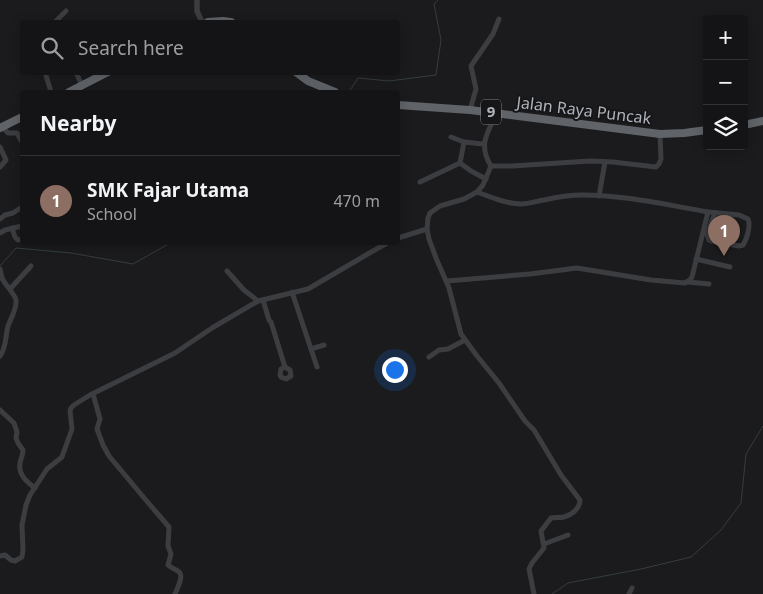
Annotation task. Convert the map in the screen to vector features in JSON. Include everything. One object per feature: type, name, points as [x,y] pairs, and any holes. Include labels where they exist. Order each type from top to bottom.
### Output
[{"type":"highway","points":[[73,90],[102,75]]},
{"type":"highway","points":[[300,75],[308,82],[328,90]]},
{"type":"highway","name":"Jalan Raya Puncak","points":[[400,106],[470,110],[660,134],[703,131]]},
{"type":"highway","points":[[1,128],[20,118]]},
{"type":"highway","points":[[748,124],[763,121]]},
{"type":"street","points":[[197,0],[201,20]]},
{"type":"street","points":[[57,20],[66,11]]},
{"type":"street","points":[[470,110],[476,89],[471,66],[493,34],[499,19]]},
{"type":"street","points":[[46,75],[50,90]]},
{"type":"street","points":[[77,75],[82,86]]},
{"type":"street","points":[[491,166],[486,157],[484,144],[497,113]]},
{"type":"street","points":[[1,128],[8,133],[16,132],[20,137]]},
{"type":"street","points":[[491,166],[605,162],[657,166],[661,158],[660,134]]},
{"type":"street","points":[[451,137],[464,142],[484,144]]},
{"type":"street","points":[[460,163],[464,142]]},
{"type":"street","points":[[0,147],[6,160],[0,167]]},
{"type":"street","points":[[599,196],[605,162]]},
{"type":"street","points":[[460,163],[486,179]]},
{"type":"street","points":[[420,182],[460,163]]},
{"type":"street","points":[[491,166],[483,185],[477,192],[432,210],[428,218],[427,230],[436,258],[447,281],[458,325],[465,340],[525,421],[534,430],[561,475],[580,500],[574,512],[565,516],[551,518],[545,524],[541,532],[544,544],[543,550],[529,568],[533,593]]},
{"type":"street","points":[[477,192],[518,204],[570,196],[599,196],[631,199],[739,216],[748,218],[750,223],[746,241],[743,245],[739,246],[709,240],[708,234],[715,213]]},
{"type":"street","points":[[0,219],[20,208]]},
{"type":"street","points":[[688,282],[692,277],[708,212]]},
{"type":"street","points":[[0,234],[5,230],[20,226]]},
{"type":"street","points":[[12,228],[15,238],[20,240]]},
{"type":"street","points":[[400,236],[427,230]]},
{"type":"street","points":[[0,556],[5,555],[15,561],[22,557],[22,525],[30,495],[46,469],[64,454],[72,429],[70,415],[74,404],[175,353],[212,328],[260,300],[308,289],[384,245]]},
{"type":"street","points":[[696,260],[730,268]]},
{"type":"street","points":[[10,289],[31,266]]},
{"type":"street","points":[[447,281],[585,268],[651,280],[710,284]]},
{"type":"street","points":[[0,269],[3,280],[16,301],[5,345],[0,356]]},
{"type":"street","points":[[227,270],[244,290],[260,300],[269,320],[284,368]]},
{"type":"street","points":[[292,292],[317,367]]},
{"type":"street","points":[[429,357],[439,350],[448,350],[465,340]]},
{"type":"street","points":[[311,349],[324,345]]},
{"type":"street","points":[[94,394],[100,419],[97,429],[106,451],[169,527],[168,546],[171,554],[168,565],[180,572],[181,575],[175,594]]},
{"type":"street","points":[[0,410],[14,423],[17,432],[16,438],[23,450],[20,471],[25,479],[35,488]]},
{"type":"street","points":[[544,544],[568,535]]},
{"type":"street","points":[[629,594],[632,588]]},
{"type":"waterway","points":[[350,90],[358,78],[389,81],[436,75],[441,40],[434,4],[438,0]]},
{"type":"waterway","points":[[0,266],[16,248],[71,253],[133,264],[167,245]]},
{"type":"waterway","points":[[552,594],[568,583],[691,557],[721,530],[741,503],[746,454],[763,426]]},
{"type":"place","name":"SMK Fajar Utama","points":[[724,256]]}]
